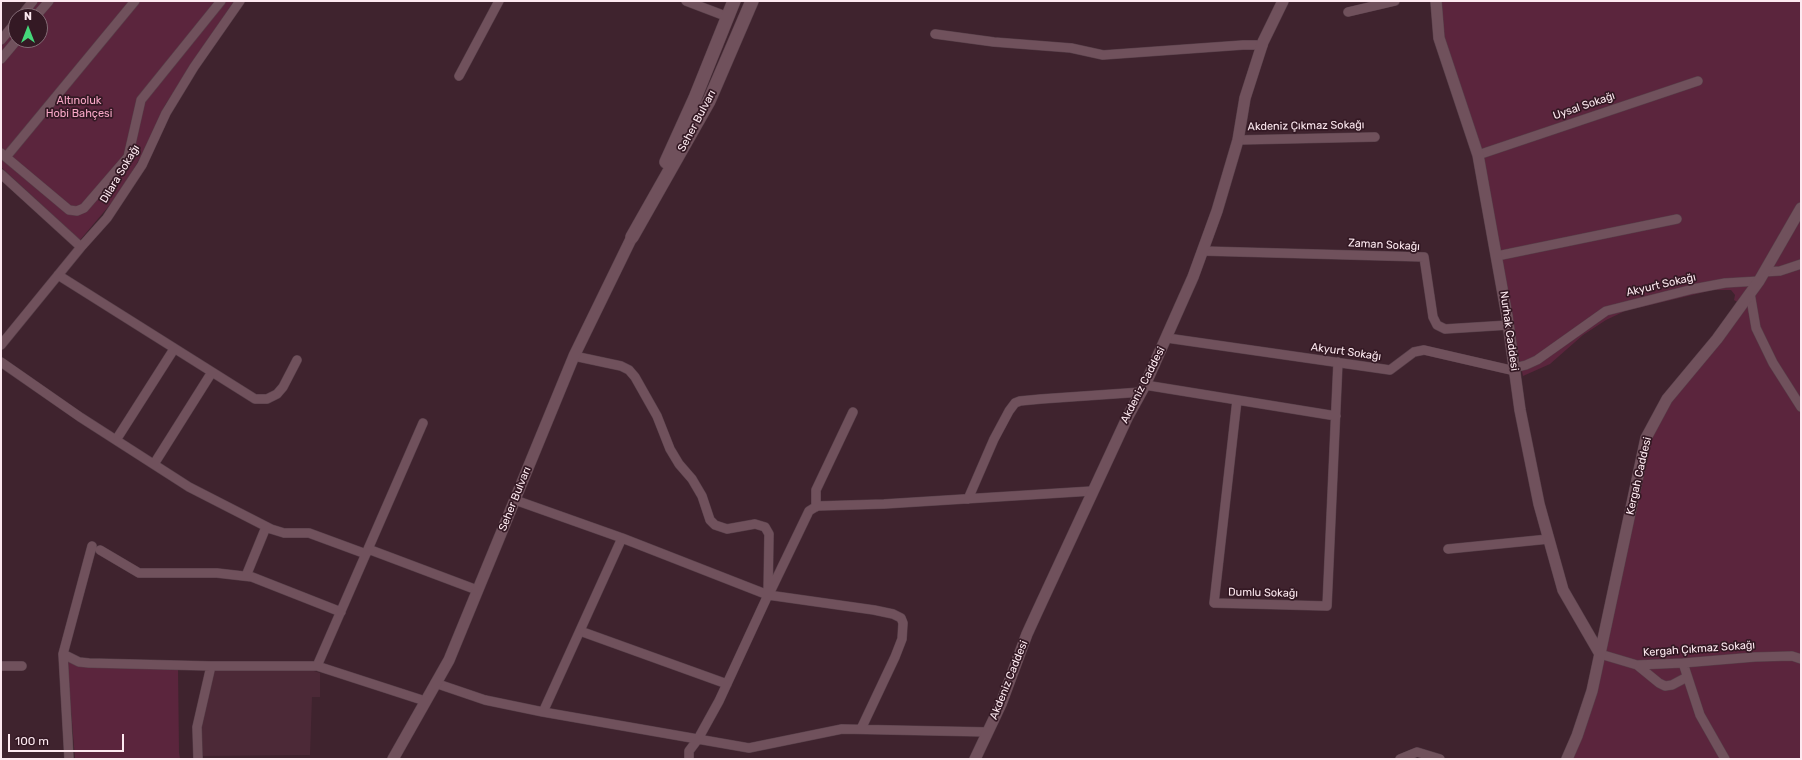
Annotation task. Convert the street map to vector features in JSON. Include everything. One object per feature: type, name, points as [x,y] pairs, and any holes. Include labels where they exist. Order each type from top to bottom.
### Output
[{"type":"main road","name":"Seher Bulvarı","points":[[632,237],[695,98],[734,1]]},
{"type":"main road","name":"Seher Bulvarı","points":[[632,237],[709,102],[752,1]]},
{"type":"street","points":[[135,1],[3,155],[69,210],[77,211],[84,208],[128,157],[141,100],[221,1]]},
{"type":"street","name":"Dilara Sokağı","points":[[1,345],[81,247],[107,218],[142,165],[166,114],[194,67],[240,1]]},
{"type":"street","points":[[459,76],[499,1]]},
{"type":"street","points":[[686,1],[728,17]]},
{"type":"street","name":"Akdeniz Caddesi","points":[[975,759],[1001,704],[1027,634],[1092,491],[1167,338],[1217,211],[1238,140],[1245,98],[1262,45],[1283,1]]},
{"type":"street","points":[[1348,12],[1396,1]]},
{"type":"street","name":"Nurhak Caddesi","points":[[1436,1],[1439,38],[1478,155],[1509,325],[1520,410],[1537,496],[1563,590],[1600,654]]},
{"type":"street","points":[[1,40],[8,32]]},
{"type":"street","points":[[936,34],[994,42],[1071,48],[1102,55],[1243,44],[1262,45]]},
{"type":"street","points":[[1,59],[10,48]]},
{"type":"street","name":"Uysal Sokağı","points":[[1478,155],[1698,81]]},
{"type":"street","name":"Akdeniz Çıkmaz Sokağı","points":[[1238,140],[1375,137]]},
{"type":"street","points":[[1,174],[81,247]]},
{"type":"street","name":"Kergah Caddesi","points":[[1567,759],[1577,736],[1592,691],[1646,438],[1667,399],[1717,339],[1761,277],[1801,208]]},
{"type":"street","points":[[1497,256],[1677,219]]},
{"type":"street","name":"Seher Bulvarı","points":[[394,759],[449,660],[574,356],[632,237]]},
{"type":"street","name":"Zaman Sokağı","points":[[1202,251],[1424,257],[1433,317],[1437,325],[1445,329],[1509,325]]},
{"type":"street","name":"Akyurt Sokağı","points":[[1167,338],[1390,370],[1414,352],[1424,350],[1515,369],[1537,360],[1606,311],[1692,289],[1761,277],[1801,264]]},
{"type":"street","points":[[58,275],[174,349],[255,398],[267,399],[276,394],[283,387],[297,360]]},
{"type":"street","points":[[1750,293],[1756,328],[1773,363],[1801,407]]},
{"type":"street","points":[[116,440],[174,349]]},
{"type":"street","points":[[574,356],[621,366],[629,370],[635,377],[657,416],[670,449],[679,464],[692,479],[702,496],[710,520],[715,526],[728,529],[755,524],[761,525],[767,530],[769,538],[768,595]]},
{"type":"street","points":[[1,362],[80,417],[189,487],[266,527],[284,533],[309,533],[477,590]]},
{"type":"street","name":"Dumlu Sokağı","points":[[1237,400],[1214,604],[1327,606],[1338,362]]},
{"type":"street","points":[[154,464],[212,372]]},
{"type":"street","points":[[968,499],[994,439],[1015,403],[1020,401],[1143,389],[1237,400],[1336,416]]},
{"type":"street","points":[[816,507],[816,490],[853,412]]},
{"type":"street","points":[[317,666],[423,423]]},
{"type":"street","points":[[690,759],[689,751],[698,739],[727,684],[809,511],[816,507],[1092,491]]},
{"type":"street","points":[[515,500],[622,538],[768,595],[874,610],[893,614],[901,618],[903,623],[902,639],[861,729]]},
{"type":"street","points":[[246,576],[266,527]]},
{"type":"street","points":[[543,712],[622,538]]},
{"type":"street","points":[[1448,549],[1549,539]]},
{"type":"street","points":[[69,759],[64,654],[96,548],[139,573],[222,574],[246,576],[341,612]]},
{"type":"street","points":[[580,631],[727,684]]},
{"type":"street","points":[[64,654],[79,662],[89,663],[211,666],[317,666],[425,701]]},
{"type":"street","name":"Kergah Çıkmaz Sokağı","points":[[1600,654],[1637,665],[1683,663],[1749,657],[1792,656],[1801,659]]},
{"type":"street","points":[[1683,663],[1700,715],[1725,759]]},
{"type":"street","points":[[1637,665],[1665,686],[1672,685],[1687,678]]},
{"type":"street","points":[[1,666],[22,666]]},
{"type":"street","points":[[198,759],[197,727],[211,666]]},
{"type":"street","points":[[435,683],[485,700],[543,712],[749,748],[842,729],[988,732]]},
{"type":"street","points":[[1400,759],[1417,752],[1440,759]]},
{"type":"shaded area","points":[[219,669],[311,670],[320,673],[320,697],[312,697],[310,755],[203,756],[201,734],[203,712],[214,671]]},
{"type":"green space","name":"Altınoluk Hobi Bahçesi","points":[[39,1],[234,1],[165,105],[152,137],[120,193],[80,240],[1,167],[1,47],[8,39],[8,48],[48,48],[48,8],[33,8]]},
{"type":"green space","points":[[1436,1],[1801,1],[1801,759],[1567,759],[1578,735],[1647,436],[1742,305],[1734,300],[1735,295],[1731,290],[1713,290],[1625,311],[1606,320],[1583,335],[1550,364],[1523,376],[1496,250],[1480,161],[1457,98]]},
{"type":"green space","points":[[67,660],[178,667],[180,759],[75,759]]}]
